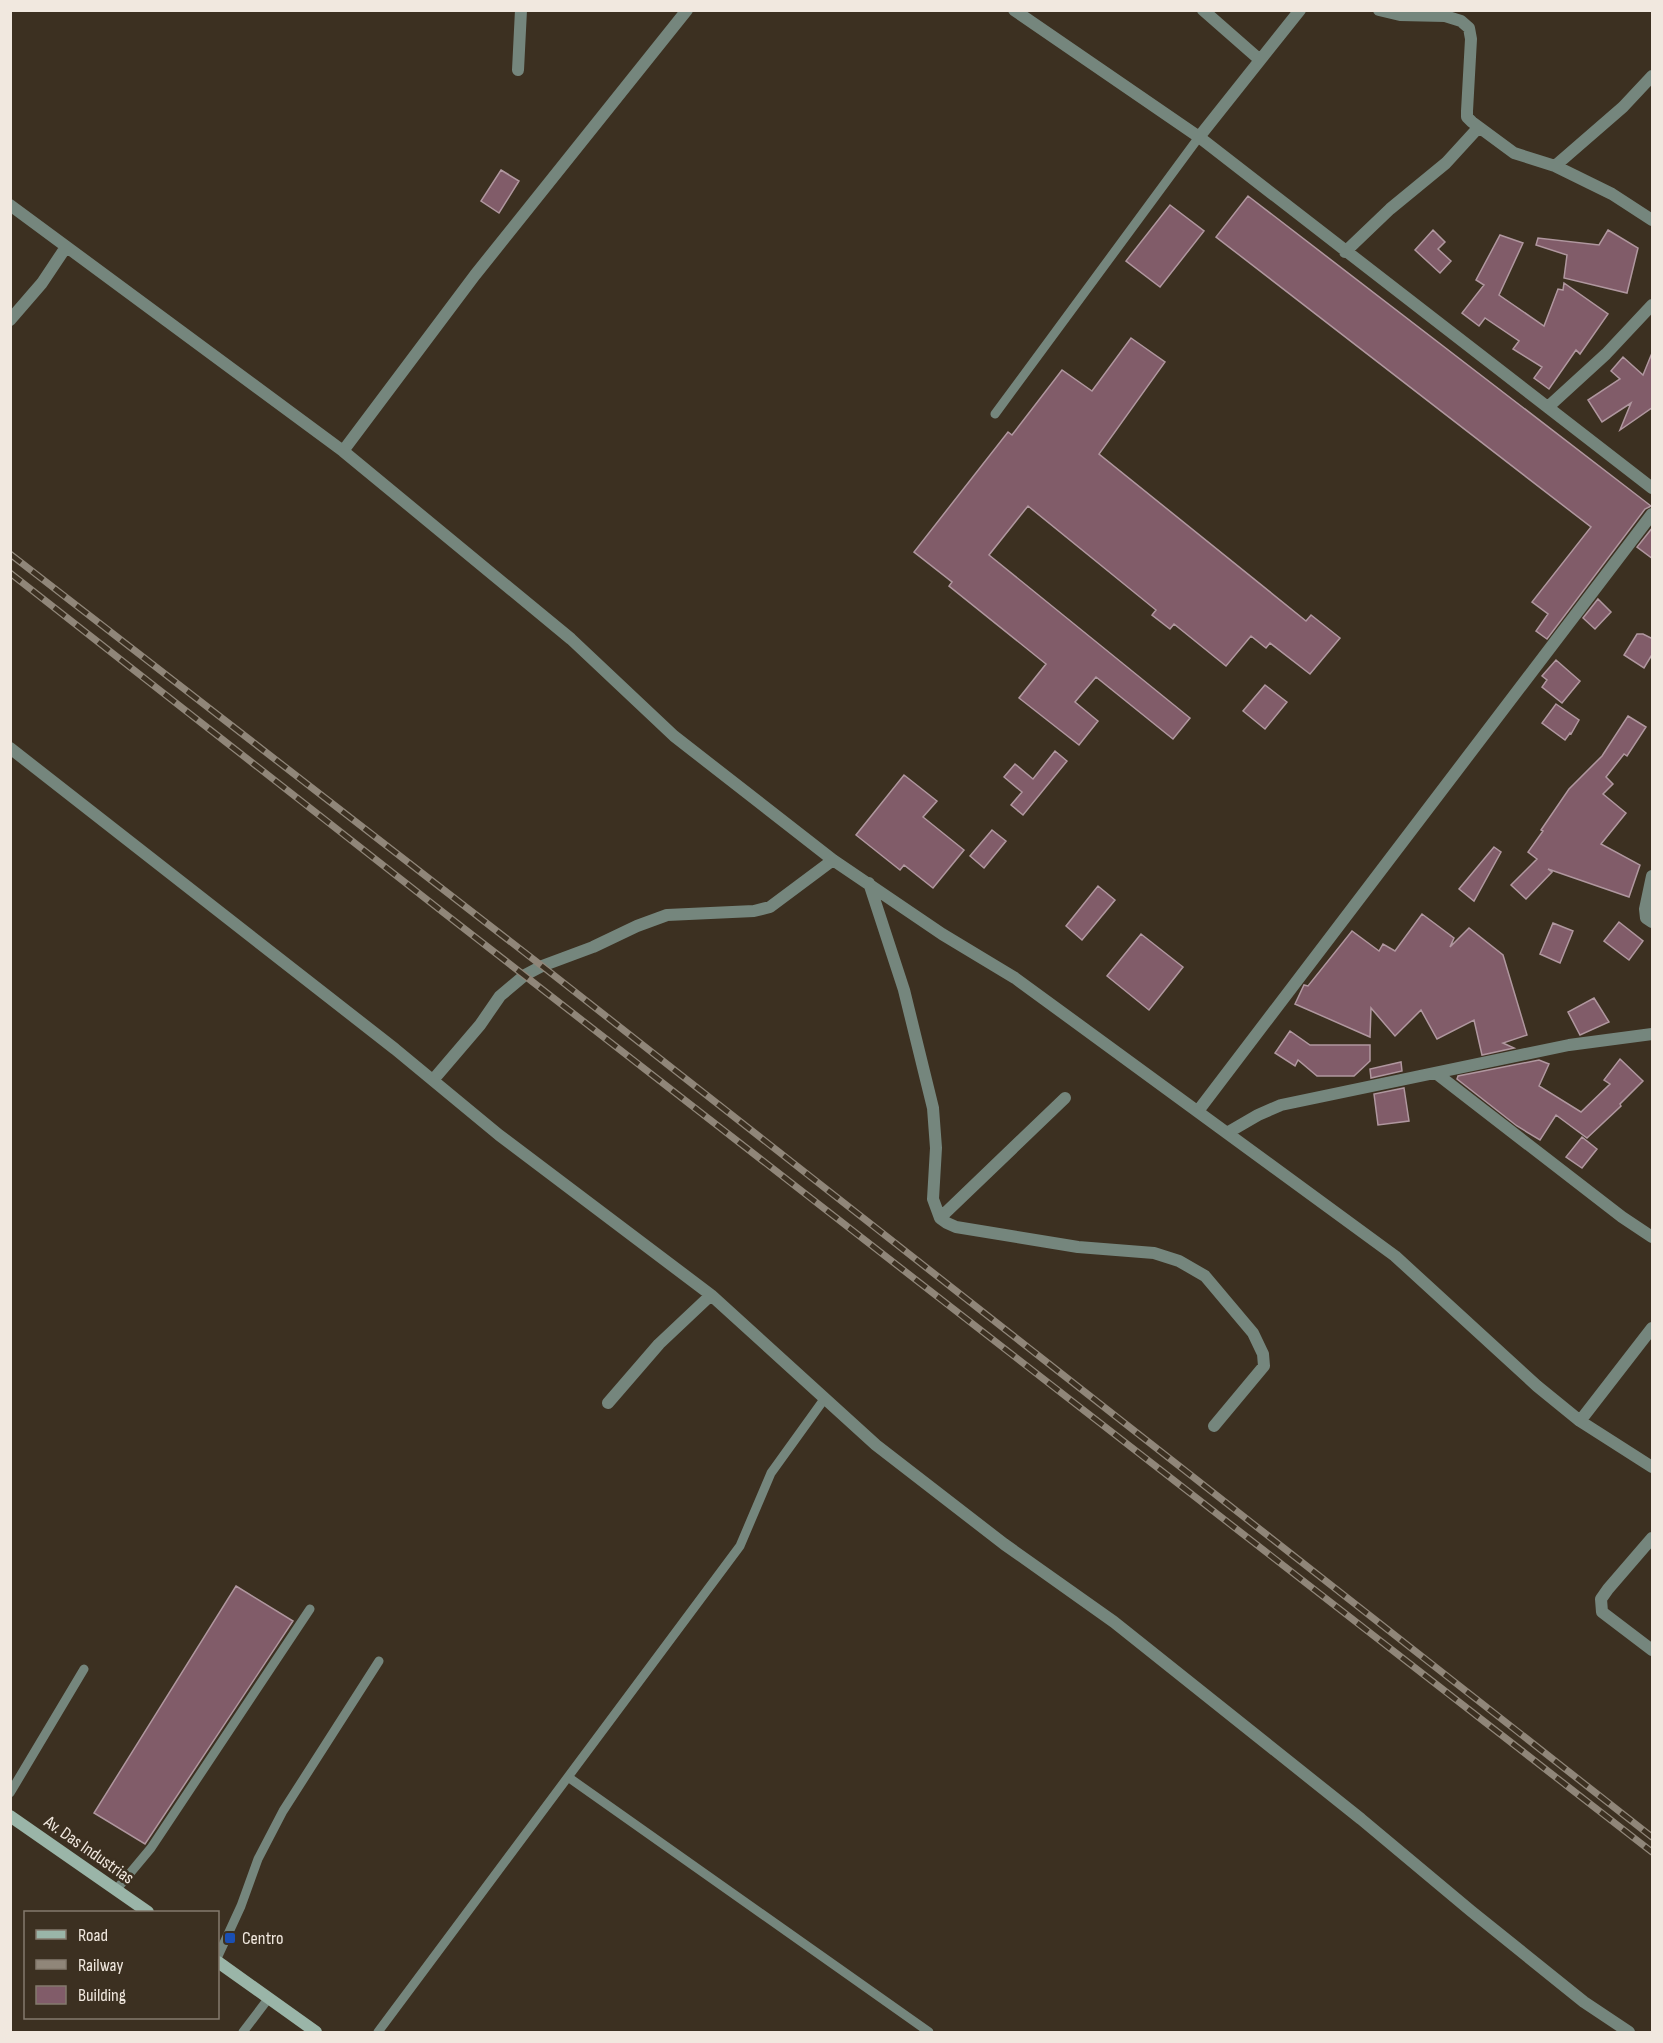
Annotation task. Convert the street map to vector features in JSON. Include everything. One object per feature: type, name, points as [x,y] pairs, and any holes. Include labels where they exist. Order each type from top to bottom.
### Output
[{"type":"main road","name":"Av. Das Industrias","points":[[10,1816],[147,1911]]},
{"type":"main road","points":[[219,1963],[316,2032]]},
{"type":"street","points":[[518,70],[521,10]]},
{"type":"street","points":[[343,451],[475,275],[687,10]]},
{"type":"street","points":[[1014,10],[1199,137],[1653,488]]},
{"type":"street","points":[[1203,10],[1260,60]]},
{"type":"street","points":[[1199,137],[1300,10]]},
{"type":"street","points":[[1379,10],[1400,15],[1445,16],[1461,21],[1468,28],[1471,39],[1467,117],[1478,128],[1514,153],[1555,166],[1612,194],[1653,220]]},
{"type":"street","points":[[1555,166],[1623,107],[1653,76]]},
{"type":"street","points":[[1345,252],[1390,209],[1446,163],[1478,128]]},
{"type":"street","points":[[10,205],[343,451],[572,639],[674,736],[833,860],[942,933],[1015,978],[1395,1256],[1537,1386],[1580,1421],[1653,1467]]},
{"type":"street","points":[[10,320],[42,283],[66,247]]},
{"type":"street","points":[[1548,407],[1606,354],[1653,304]]},
{"type":"street","points":[[1198,1111],[1653,514]]},
{"type":"street","points":[[10,748],[433,1080],[508,1142],[711,1294],[876,1445],[932,1490],[1114,1622],[1361,1819],[1584,2002],[1629,2032]]},
{"type":"street","points":[[433,1080],[480,1025],[500,996],[525,975],[667,915],[754,911],[770,907],[833,860]]},
{"type":"street","points":[[1653,876],[1645,909],[1646,918],[1653,922]]},
{"type":"street","points":[[869,883],[904,990],[933,1108],[936,1148],[933,1199],[940,1218],[946,1224],[956,1227],[1056,1244],[1154,1253],[1179,1261],[1205,1276],[1253,1333],[1263,1354],[1264,1366],[1214,1426]]},
{"type":"street","points":[[1227,1133],[1258,1115],[1281,1106],[1569,1045],[1653,1034]]},
{"type":"street","points":[[1437,1074],[1622,1217],[1653,1237]]},
{"type":"street","points":[[940,1218],[1065,1098]]},
{"type":"street","points":[[608,1403],[658,1344],[711,1294]]},
{"type":"street","points":[[1580,1421],[1653,1328]]},
{"type":"street","points":[[1653,1538],[1601,1599],[1602,1612],[1653,1650]]},
{"type":"lane","points":[[995,414],[1199,137]]},
{"type":"lane","points":[[378,2032],[740,1546],[771,1473],[825,1398]]},
{"type":"lane","points":[[116,1890],[151,1848],[310,1609]]},
{"type":"lane","points":[[219,1954],[258,1859],[283,1811],[379,1661]]},
{"type":"lane","points":[[10,1793],[84,1669]]},
{"type":"lane","points":[[568,1777],[929,2032]]},
{"type":"lane","points":[[243,2032],[268,1999]]},
{"type":"building","points":[[501,170],[519,181],[499,213],[481,201]]},
{"type":"building","points":[[1248,196],[1651,506],[1645,509],[1547,639],[1536,631],[1548,614],[1532,602],[1591,527],[1216,237]]},
{"type":"building","points":[[1170,205],[1204,231],[1160,287],[1126,261]]},
{"type":"building","points":[[1433,230],[1445,242],[1438,249],[1451,261],[1440,273],[1415,250]]},
{"type":"building","points":[[1608,230],[1638,248],[1627,293],[1564,278],[1567,255],[1536,245],[1538,238],[1599,245]]},
{"type":"building","points":[[1500,235],[1523,243],[1499,295],[1544,326],[1558,289],[1563,290],[1564,283],[1608,314],[1580,354],[1576,350],[1549,389],[1534,378],[1542,367],[1513,349],[1519,341],[1485,318],[1479,326],[1462,313],[1484,285],[1476,280]]},
{"type":"building","points":[[1131,338],[1165,362],[1099,454],[1306,621],[1311,615],[1340,638],[1310,674],[1270,643],[1266,648],[1251,636],[1226,666],[1174,624],[1170,629],[1152,615],[1156,610],[1028,506],[989,555],[1190,718],[1173,739],[1096,677],[1075,702],[1098,721],[1079,745],[1019,698],[1046,664],[949,586],[952,582],[914,552],[1008,432],[1012,435],[1062,370],[1092,391]]},
{"type":"building","points":[[1652,353],[1653,407],[1620,430],[1631,403],[1602,422],[1588,400],[1620,379],[1611,371],[1623,357],[1643,375]]},
{"type":"building","points":[[1653,527],[1653,559],[1637,547]]},
{"type":"building","points":[[1598,599],[1611,612],[1595,629],[1583,618]]},
{"type":"building","points":[[1637,634],[1653,639],[1653,653],[1644,668],[1624,655]]},
{"type":"building","points":[[1556,660],[1580,681],[1562,703],[1542,687],[1547,680],[1542,676]]},
{"type":"building","points":[[1265,685],[1287,702],[1265,729],[1243,711]]},
{"type":"building","points":[[1556,704],[1579,720],[1565,740],[1542,723]]},
{"type":"building","points":[[1628,716],[1646,727],[1627,756],[1624,754],[1606,777],[1613,784],[1603,794],[1626,813],[1601,844],[1640,865],[1629,897],[1548,869],[1552,872],[1526,899],[1511,885],[1537,859],[1528,852],[1569,789],[1602,756]]},
{"type":"building","points":[[1055,751],[1067,761],[1023,815],[1011,805],[1022,792],[1004,777],[1015,764],[1033,779]]},
{"type":"building","points":[[904,775],[937,801],[923,817],[964,850],[933,888],[904,865],[900,870],[856,835]]},
{"type":"building","points":[[992,830],[1006,841],[984,868],[970,856]]},
{"type":"building","points":[[1494,847],[1501,852],[1474,901],[1459,889]]},
{"type":"building","points":[[1098,886],[1115,900],[1082,940],[1066,926]]},
{"type":"building","points":[[1422,914],[1454,938],[1450,947],[1469,928],[1503,955],[1527,1035],[1503,1043],[1514,1048],[1482,1055],[1474,1020],[1437,1039],[1421,1010],[1395,1036],[1371,1008],[1370,1037],[1295,1004],[1304,985],[1308,986],[1352,931],[1379,951],[1383,944],[1395,951]]},
{"type":"building","points":[[1619,922],[1643,941],[1629,960],[1604,941]]},
{"type":"building","points":[[1553,923],[1573,931],[1560,963],[1540,954]]},
{"type":"building","points":[[1141,934],[1183,967],[1149,1010],[1107,976]]},
{"type":"building","points":[[1594,998],[1609,1022],[1580,1035],[1568,1012]]},
{"type":"building","points":[[1290,1031],[1310,1045],[1370,1045],[1370,1061],[1354,1076],[1317,1076],[1298,1060],[1295,1066],[1275,1053]]},
{"type":"building","points":[[1620,1059],[1643,1081],[1620,1104],[1621,1106],[1587,1138],[1556,1115],[1540,1140],[1517,1126],[1457,1079],[1458,1076],[1539,1060],[1549,1064],[1539,1086],[1581,1112],[1610,1084],[1604,1080]]},
{"type":"building","points":[[1401,1062],[1402,1071],[1371,1078],[1370,1069]]},
{"type":"building","points":[[1404,1088],[1409,1121],[1378,1125],[1374,1094]]},
{"type":"building","points":[[1582,1137],[1597,1149],[1582,1168],[1566,1157]]},
{"type":"building","points":[[236,1586],[293,1621],[145,1844],[94,1813]]},
{"type":"railway","points":[[10,554],[542,966],[1652,1837]]},
{"type":"railway","points":[[10,573],[1652,1852]]},
{"type":"place","name":"Centro","points":[[230,1938]]}]
